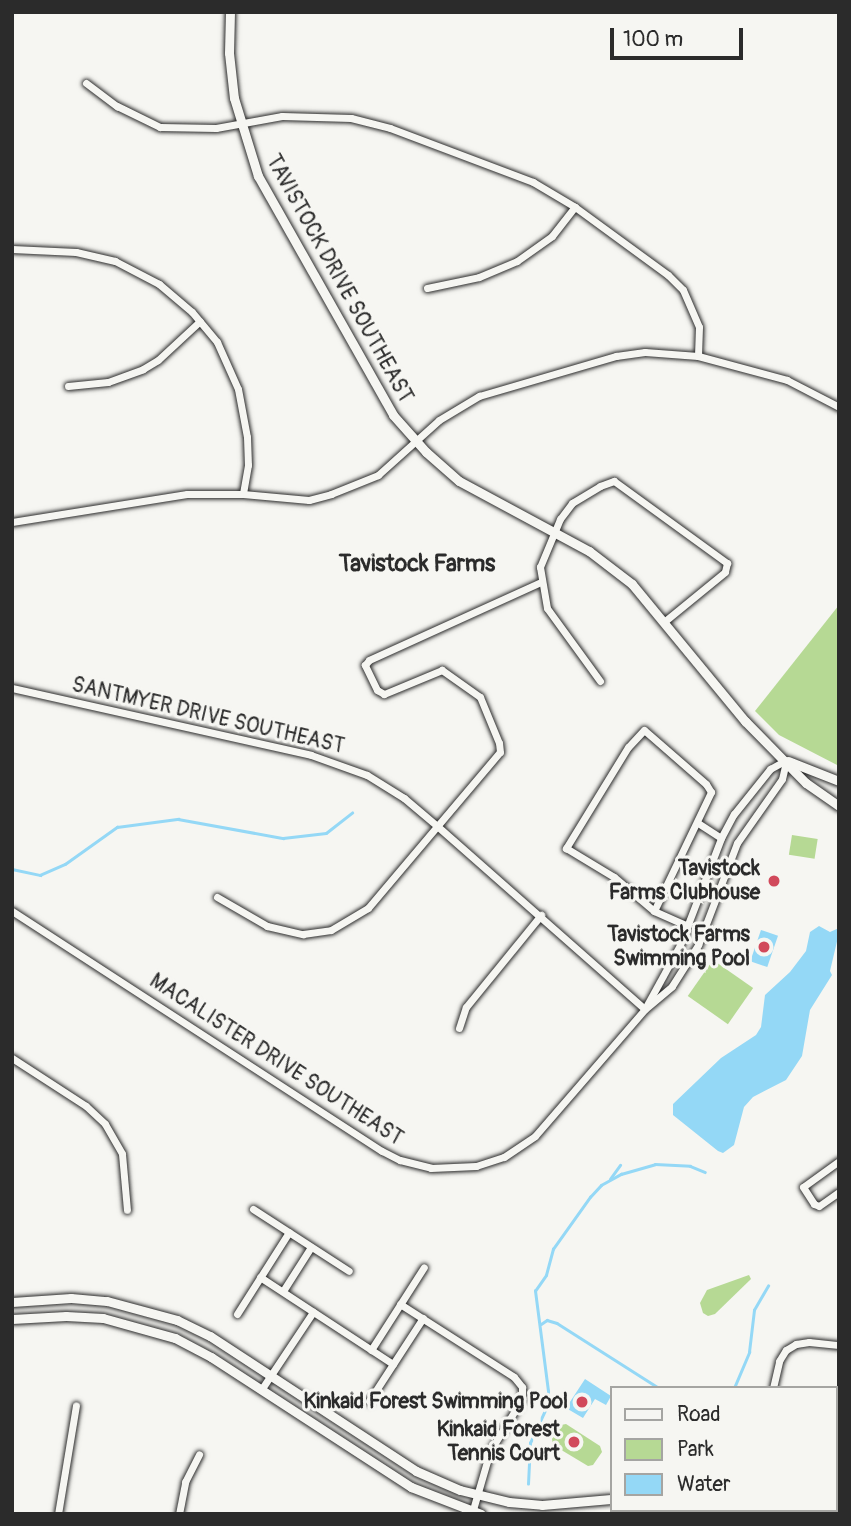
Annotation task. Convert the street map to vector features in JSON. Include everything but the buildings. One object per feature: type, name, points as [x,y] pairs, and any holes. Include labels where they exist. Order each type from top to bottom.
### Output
[{"type":"street","name":"TAVISTOCK DRIVE SOUTHEAST","points":[[230,12],[230,65],[239,123],[258,176],[377,391],[415,440],[459,481],[611,566],[632,584],[746,721],[806,783],[839,806]]},
{"type":"street","points":[[86,83],[127,112],[160,127],[191,130],[282,116],[351,118],[390,128],[533,182],[575,206],[668,275],[683,290],[699,327],[698,356]]},
{"type":"street","points":[[427,288],[479,277],[517,261],[552,236],[575,206]]},
{"type":"street","points":[[12,249],[76,252],[115,261],[159,284],[200,321],[222,351],[239,392],[247,437],[248,465],[243,494]]},
{"type":"street","points":[[68,386],[108,382],[143,369],[158,360],[200,321]]},
{"type":"street","points":[[12,522],[187,494],[243,494],[309,499],[331,495],[378,475],[451,411],[499,389],[616,356],[645,352],[698,356],[787,380],[839,407]]},
{"type":"street","points":[[600,681],[547,608],[541,582],[540,567],[553,533],[572,503],[614,481],[727,563],[725,572],[665,621]]},
{"type":"street","points":[[217,897],[275,930],[303,934],[331,930],[368,908],[500,752],[499,743],[480,697],[442,670],[384,694],[377,690],[365,665],[369,660],[541,582]]},
{"type":"street","name":"SANTMYER DRIVE SOUTHEAST","points":[[12,688],[330,760],[384,785],[436,825],[541,915],[645,1009]]},
{"type":"street","points":[[654,911],[687,839],[710,797],[709,787],[644,730],[628,747],[566,848],[614,877],[654,911],[688,926]]},
{"type":"street","name":"TAVISTOCK DRIVE SOUTHEAST","points":[[786,760],[839,782]]},
{"type":"street","name":"MACALISTER DRIVE SOUTHEAST","points":[[645,1009],[688,926],[720,838],[734,814],[770,769],[786,760]]},
{"type":"street","name":"MACALISTER DRIVE SOUTHEAST","points":[[12,911],[382,1151],[431,1168],[477,1166],[504,1157],[543,1128],[645,1009],[672,986],[692,957],[733,851],[757,811],[782,779],[786,760]]},
{"type":"street","points":[[698,823],[720,838]]},
{"type":"street","points":[[459,1028],[466,1007],[541,915]]},
{"type":"street","points":[[13,1060],[86,1106],[105,1124],[122,1154],[127,1210]]},
{"type":"street","points":[[839,1161],[803,1187],[814,1204],[820,1206],[839,1192]]},
{"type":"street","points":[[253,1209],[349,1271]]},
{"type":"street","points":[[237,1314],[289,1232]]},
{"type":"street","points":[[283,1291],[312,1247]]},
{"type":"street","points":[[371,1350],[424,1267]]},
{"type":"street","points":[[260,1277],[393,1364]]},
{"type":"street","points":[[12,1302],[71,1298],[107,1301],[141,1308],[177,1320],[210,1336],[416,1471],[477,1494],[542,1505],[610,1499]]},
{"type":"street","points":[[12,1319],[85,1316],[147,1328],[186,1344],[411,1487],[475,1513],[477,1494],[491,1451],[522,1399],[522,1387],[514,1377],[400,1304]]},
{"type":"street","points":[[261,1390],[313,1311]]},
{"type":"street","points":[[369,1401],[423,1318]]},
{"type":"street","points":[[773,1386],[779,1360],[786,1350],[796,1344],[809,1342],[839,1346]]},
{"type":"street","points":[[58,1514],[76,1405]]},
{"type":"street","points":[[179,1514],[189,1470],[199,1454]]},
{"type":"street","points":[[640,1514],[658,1512]]},
{"type":"green space","points":[[839,605],[839,766],[779,735],[755,711]]},
{"type":"green space","points":[[792,835],[818,839],[815,859],[789,855]]},
{"type":"green space","points":[[713,960],[753,988],[728,1024],[688,996]]},
{"type":"green space","points":[[749,1275],[751,1279],[715,1314],[708,1316],[703,1313],[700,1303],[707,1290]]},
{"type":"green space","name":"Kinkaid Forest Tennis Court","points":[[566,1424],[600,1446],[602,1452],[593,1465],[588,1466],[553,1445],[552,1439],[561,1425]]},
{"type":"water","points":[[819,926],[830,932],[839,928],[839,933],[830,971],[832,975],[810,1010],[802,1056],[786,1080],[753,1097],[744,1107],[734,1145],[723,1153],[718,1151],[673,1115],[673,1104],[721,1058],[756,1035],[761,1027],[765,995],[790,972],[806,951],[810,932]]},
{"type":"water","name":"Tavistock Farms Swimming Pool","points":[[761,930],[778,936],[767,967],[750,961]]},
{"type":"water","name":"Kinkaid Forest Swimming Pool","points":[[585,1379],[610,1395],[606,1405],[595,1399],[583,1418],[566,1408]]},
{"type":"waterway","points":[[12,869],[40,875],[65,864],[117,827],[178,819],[283,838],[326,833],[352,813]]},
{"type":"waterway","points":[[528,1484],[530,1443],[547,1406],[548,1391],[535,1291],[546,1275],[553,1249],[590,1197],[601,1185],[621,1174],[655,1164],[690,1166],[705,1172]]},
{"type":"waterway","points":[[610,1179],[620,1165]]},
{"type":"waterway","points":[[735,1386],[749,1352],[754,1310],[768,1286]]},
{"type":"waterway","points":[[541,1324],[547,1320],[557,1323],[656,1386]]},
{"type":"place","name":"Tavistock Farms Clubhouse","points":[[774,881]]},
{"type":"place","name":"Tavistock Farms Swimming Pool","points":[[764,947]]},
{"type":"place","name":"Kinkaid Forest Swimming Pool","points":[[582,1402]]},
{"type":"place","name":"Kinkaid Forest Tennis Court","points":[[574,1442]]},
{"type":"district","name":"Tavistock Farms","points":[[417,564]]}]
